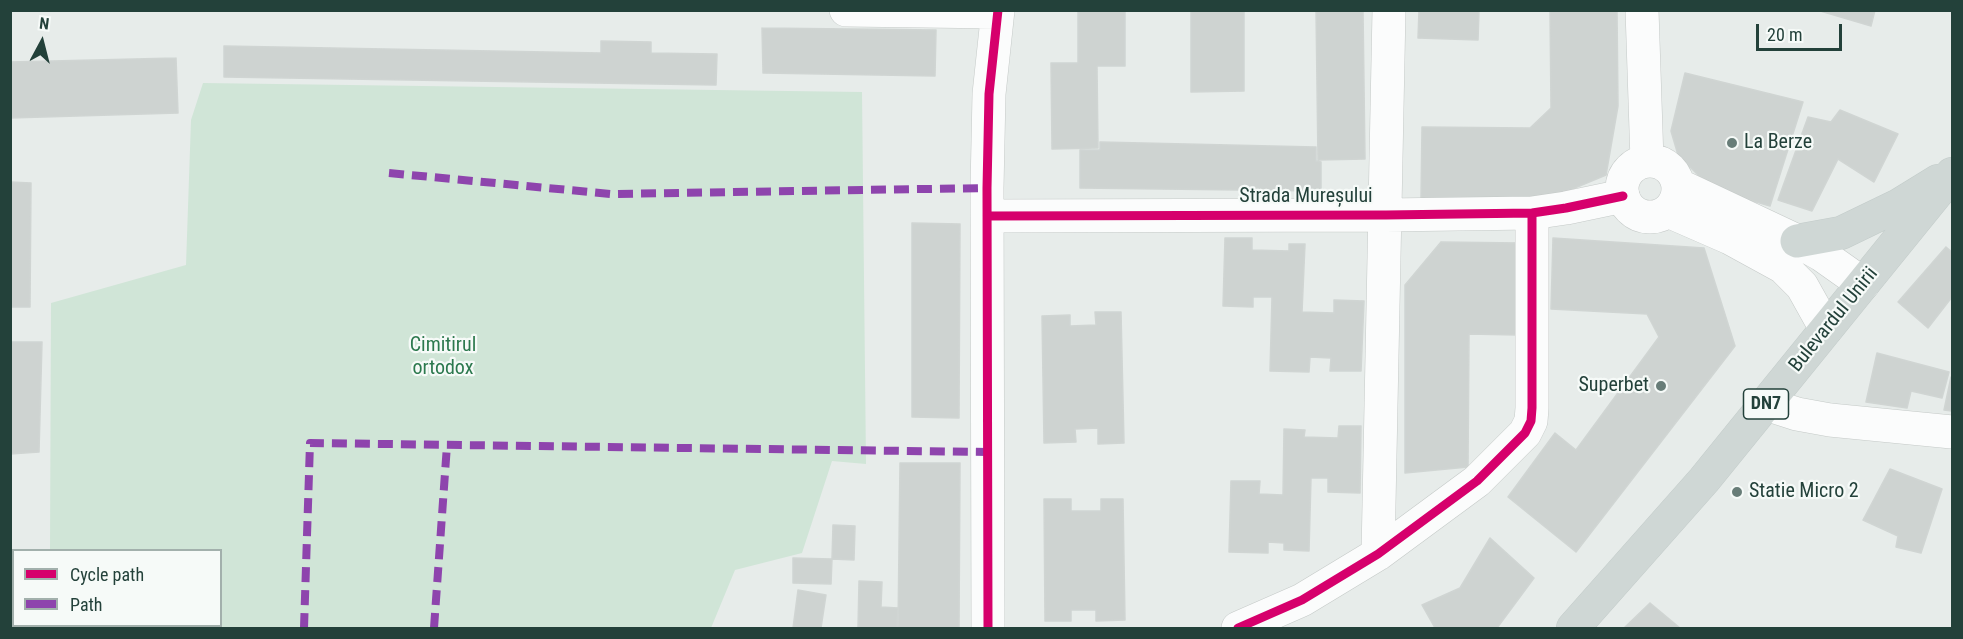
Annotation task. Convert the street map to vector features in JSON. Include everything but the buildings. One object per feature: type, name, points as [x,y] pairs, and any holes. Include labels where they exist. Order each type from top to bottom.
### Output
[{"type":"main road","points":[[1797,241],[1841,233],[1864,223],[1953,173]]},
{"type":"main road","name":"Bulevardul Unirii","points":[[1573,628],[1704,480],[1953,173]]},
{"type":"street","points":[[846,10],[998,11],[989,94],[987,216],[988,628]]},
{"type":"street","points":[[1378,554],[1389,10]]},
{"type":"street","points":[[1642,10],[1647,161]]},
{"type":"street","points":[[1647,161],[1664,164],[1676,176],[1673,198],[1650,217],[1633,212],[1623,196],[1622,187],[1630,169],[1647,161]]},
{"type":"street","name":"Strada Mureșului","points":[[987,216],[1532,213],[1623,196]]},
{"type":"street","points":[[1673,198],[1797,241],[1822,255],[1863,284]]},
{"type":"street","points":[[1673,198],[1730,238],[1783,267],[1802,286],[1826,329]]},
{"type":"street","points":[[1238,628],[1302,600],[1378,554],[1477,481],[1525,433],[1531,421],[1532,213]]},
{"type":"street","points":[[1766,404],[1797,414],[1830,420],[1953,432]]},
{"type":"green space","name":"Cimitirul ortodox","points":[[203,83],[862,92],[866,464],[832,461],[802,553],[735,570],[711,628],[49,628],[222,627],[222,549],[50,549],[51,303],[186,265],[191,120]]},
{"type":"marked path","points":[[389,173],[611,194],[987,188]]},
{"type":"marked path","points":[[304,628],[310,443],[987,452]]},
{"type":"marked path","points":[[434,628],[447,445]]},
{"type":"cycle path","points":[[988,628],[987,188],[989,94],[998,10]]},
{"type":"cycle path","points":[[987,216],[1532,213],[1623,196]]},
{"type":"cycle path","points":[[1238,628],[1302,600],[1378,554],[1477,481],[1525,433],[1531,421],[1532,408],[1532,213]]},
{"type":"place","name":"La Berze","points":[[1732,143]]},
{"type":"place","name":"Superbet","points":[[1661,386]]},
{"type":"place","name":"Statie Micro 2","points":[[1737,492]]}]
